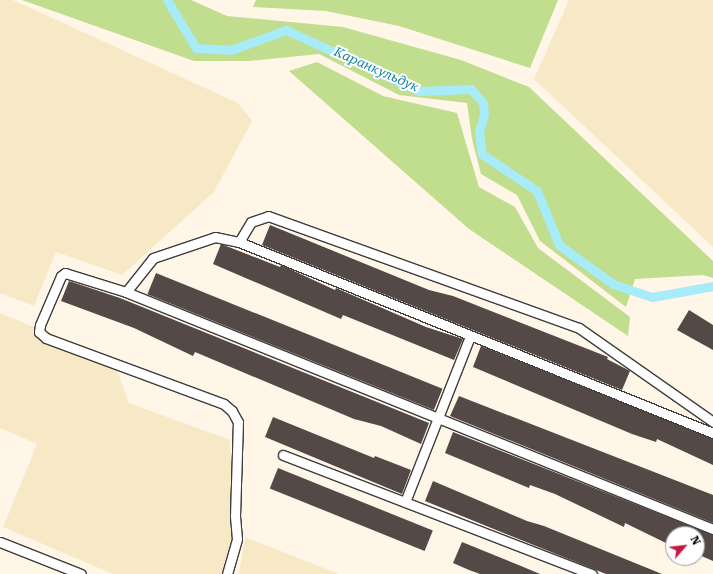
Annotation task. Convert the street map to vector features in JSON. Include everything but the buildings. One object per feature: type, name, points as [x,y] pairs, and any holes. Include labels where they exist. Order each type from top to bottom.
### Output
[{"type":"street","points":[[239,242],[251,222],[268,216],[579,328],[713,422]]},
{"type":"street","points":[[126,292],[153,258],[215,237],[239,242],[713,433]]},
{"type":"street","points":[[227,574],[237,539],[235,516],[238,422],[232,411],[224,404],[46,338],[39,332],[40,325],[61,276],[65,273],[126,292],[713,529]]},
{"type":"street","points":[[405,502],[470,336]]},
{"type":"street","points":[[283,455],[592,574]]},
{"type":"street","points":[[0,542],[81,574]]},
{"type":"shaded area","points":[[0,0],[13,0],[238,103],[252,121],[214,192],[122,275],[56,252],[34,306],[0,293]]},
{"type":"shaded area","points":[[569,0],[713,0],[713,247],[534,79]]},
{"type":"shaded area","points":[[0,313],[113,360],[129,403],[230,440],[234,541],[230,574],[113,574],[3,527],[37,444],[0,428]]},
{"type":"shaded area","points":[[245,537],[339,574],[239,574]]},
{"type":"green space","points":[[22,0],[191,0],[227,16],[343,27],[461,60],[529,87],[713,261],[713,278],[703,275],[635,279],[626,307],[540,241],[517,195],[481,174],[472,139],[467,103],[399,95],[319,54],[248,61],[194,61]]},
{"type":"green space","points":[[256,0],[558,0],[530,68],[399,26],[326,11],[253,7]]},
{"type":"green space","points":[[317,62],[383,96],[457,113],[479,187],[515,207],[538,248],[630,317],[628,336],[469,229],[289,71]]},
{"type":"waterway","name":"Каранкульдук","points":[[167,0],[196,48],[231,50],[286,30],[419,91],[471,89],[483,103],[484,115],[479,131],[482,154],[537,191],[559,245],[613,284],[652,297],[713,286]]}]
